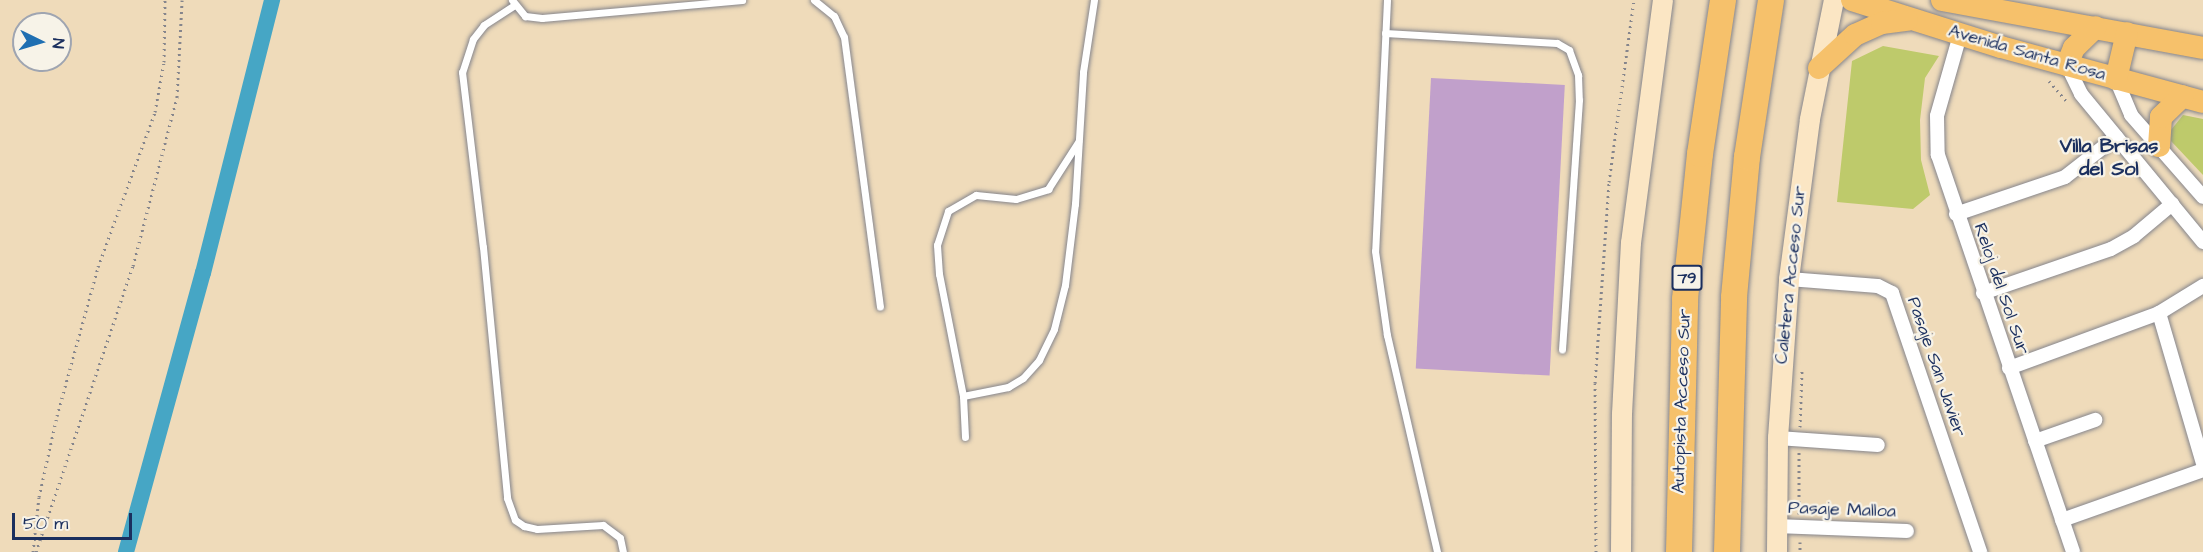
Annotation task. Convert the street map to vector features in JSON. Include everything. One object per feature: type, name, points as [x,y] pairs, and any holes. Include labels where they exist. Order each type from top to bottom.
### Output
[{"type":"highway","name":"Autopista Acceso Sur","points":[[1679,552],[1685,299],[1700,154],[1722,3]]},
{"type":"highway","points":[[1727,552],[1734,297],[1747,157],[1769,8]]},
{"type":"main road","points":[[1621,552],[1622,404],[1631,243],[1663,0]]},
{"type":"main road","name":"Caletera Acceso Sur","points":[[1777,552],[1778,438],[1789,279],[1819,68],[1834,0]]},
{"type":"main road","name":"Avenida Santa Rosa","points":[[1852,0],[1960,35],[2193,99]]},
{"type":"main road","name":"Avenida Santa Rosa","points":[[1942,0],[2203,48]]},
{"type":"main road","points":[[1819,68],[1855,35],[1882,23],[1910,20]]},
{"type":"main road","points":[[2067,65],[2074,48],[2096,27]]},
{"type":"main road","points":[[2116,78],[2127,33]]},
{"type":"main road","points":[[2159,146],[2161,117],[2193,99]]},
{"type":"street","name":"Reloj del Sol Sur","points":[[1960,35],[1935,130],[1938,155],[1956,214],[2073,552]]},
{"type":"street","points":[[2067,65],[2077,88],[2203,242]]},
{"type":"street","points":[[2116,78],[2131,115],[2203,197]]},
{"type":"street","points":[[1956,214],[2065,177],[2116,137]]},
{"type":"street","points":[[1983,293],[2111,249],[2134,236],[2172,204]]},
{"type":"street","name":"Pasaje San Javier","points":[[1789,279],[1878,286],[1892,293],[1980,552]]},
{"type":"street","points":[[2009,368],[2159,313],[2203,286]]},
{"type":"street","points":[[2159,313],[2203,463]]},
{"type":"street","points":[[2035,441],[2095,420]]},
{"type":"street","points":[[1778,438],[1878,445]]},
{"type":"street","points":[[2062,520],[2203,470]]},
{"type":"street","name":"Pasaje Malloa","points":[[1776,526],[1906,531]]},
{"type":"lane","points":[[623,552],[620,538],[603,525],[537,529],[524,526],[515,520],[507,498],[483,247],[462,72],[473,39],[484,25],[513,3],[525,16],[542,18],[742,0]]},
{"type":"lane","points":[[814,0],[834,16],[843,38],[880,307]]},
{"type":"lane","points":[[963,396],[1008,387],[1023,378],[1039,360],[1054,328],[1069,250],[1094,0]]},
{"type":"lane","points":[[1387,0],[1375,251],[1387,335],[1437,552]]},
{"type":"lane","points":[[1385,33],[1557,43],[1569,51],[1578,75],[1579,100],[1562,349]]},
{"type":"lane","points":[[965,437],[963,396],[937,245],[948,211],[976,195],[1017,199],[1048,189],[1079,140]]},
{"type":"path","points":[[34,552],[39,497],[60,404],[98,267],[155,112],[164,62],[165,0]]},
{"type":"path","points":[[34,552],[139,243],[177,97],[182,0]]},
{"type":"path","points":[[1596,552],[1596,371],[1609,182],[1634,0]]},
{"type":"path","points":[[2047,79],[2070,105]]},
{"type":"path","points":[[1800,552],[1802,362]]},
{"type":"green space","points":[[1883,46],[1939,56],[1925,78],[1920,120],[1921,160],[1930,195],[1913,209],[1837,202],[1852,61]]},
{"type":"green space","points":[[2183,115],[2203,119],[2203,175],[2171,141],[2171,130]]},
{"type":"building","points":[[1431,78],[1565,85],[1550,376],[1416,369]]},
{"type":"waterway","points":[[126,552],[203,273],[272,0]]},
{"type":"district","name":"Villa Brisas del Sol","points":[[2109,158]]}]
